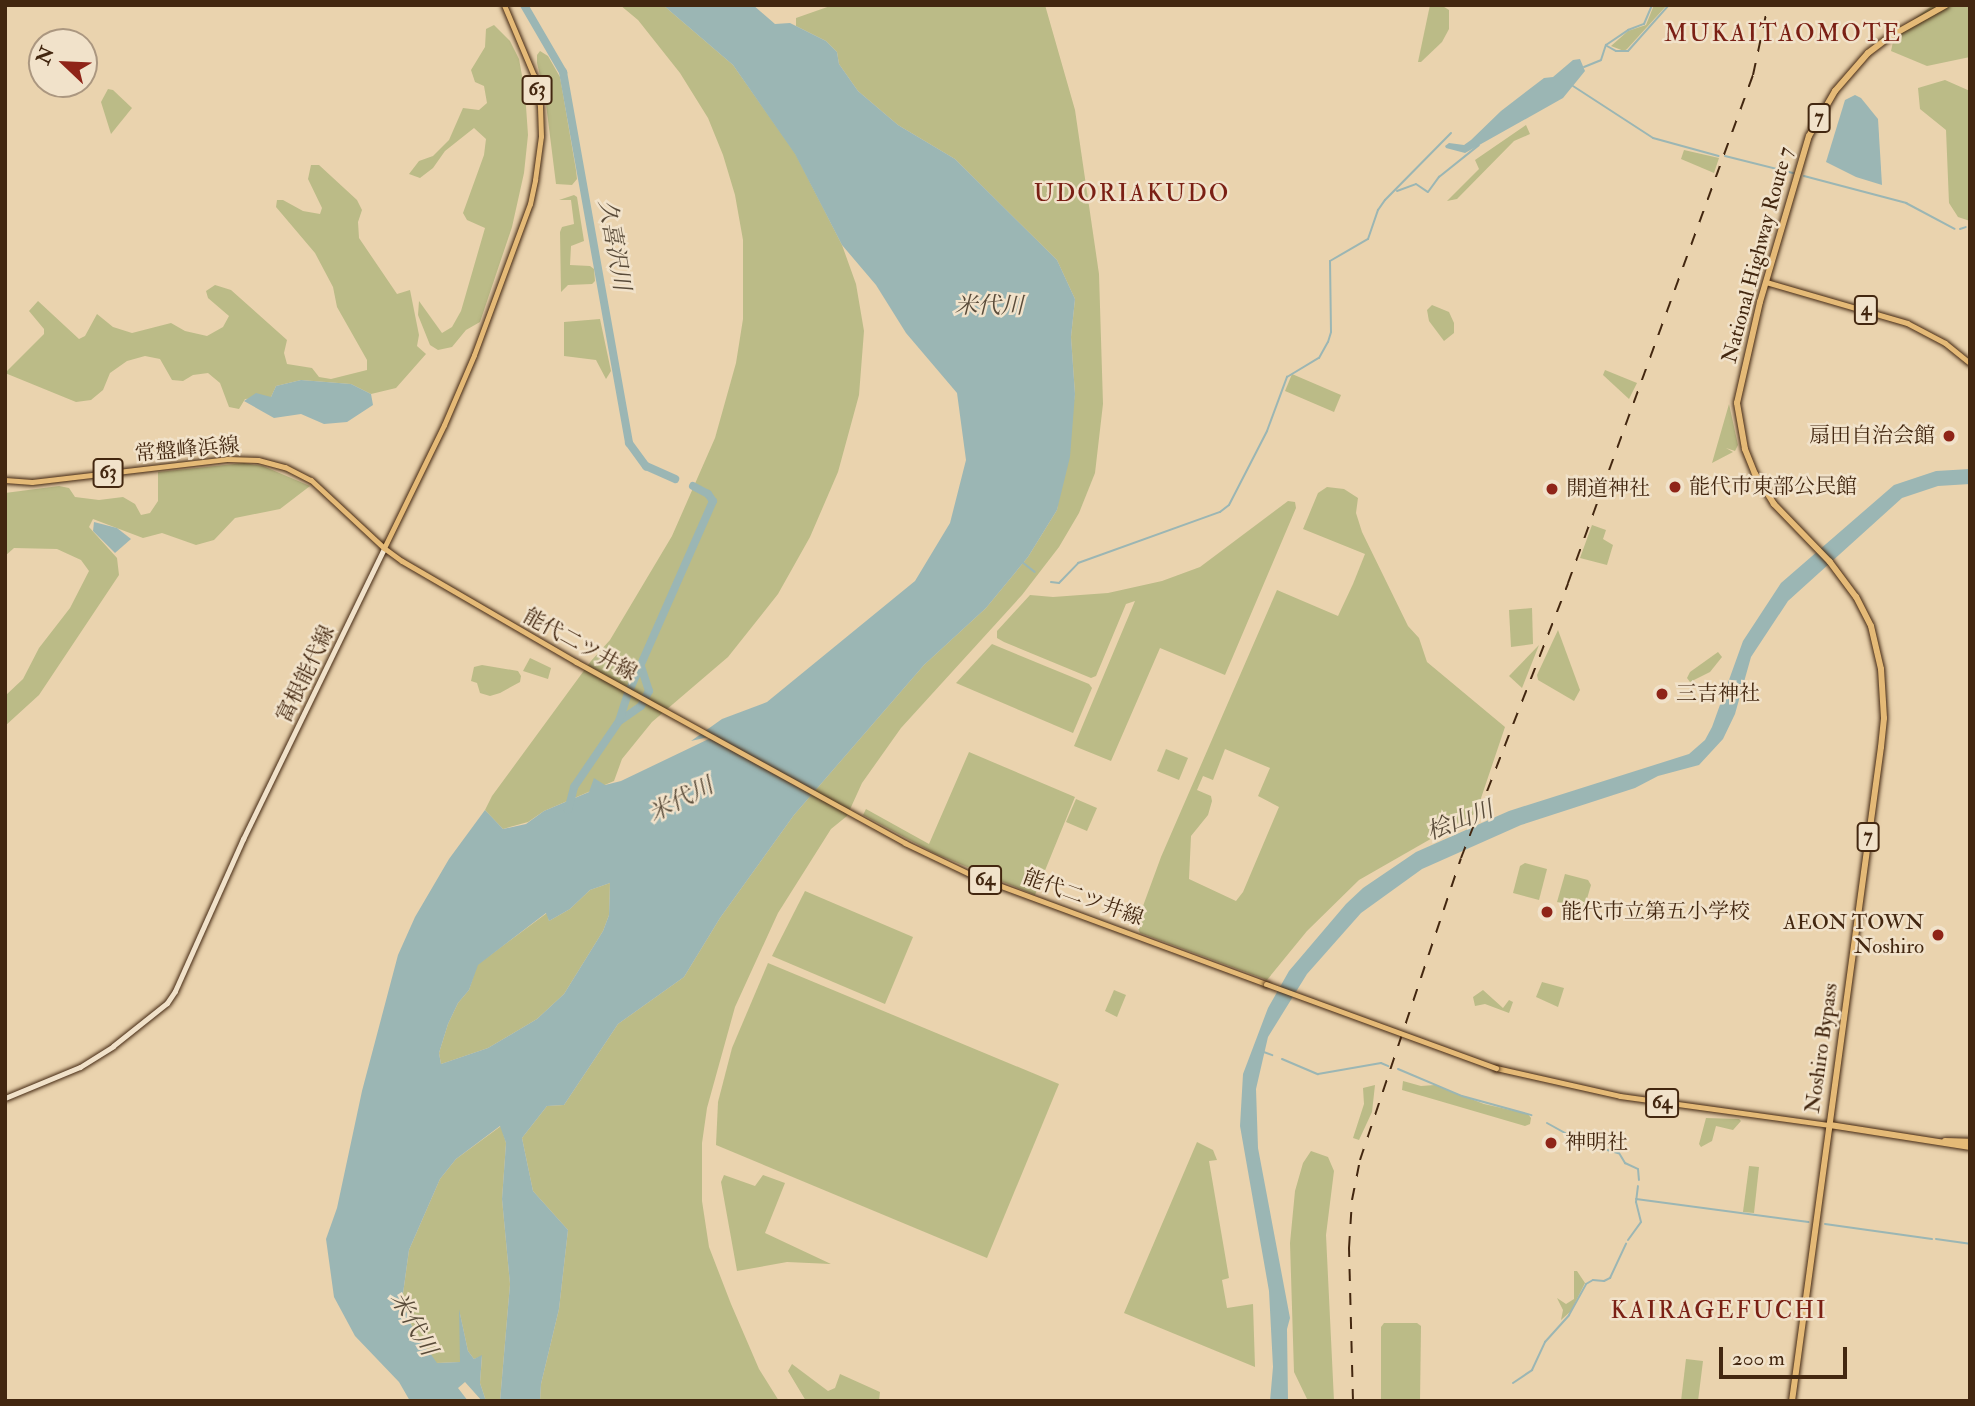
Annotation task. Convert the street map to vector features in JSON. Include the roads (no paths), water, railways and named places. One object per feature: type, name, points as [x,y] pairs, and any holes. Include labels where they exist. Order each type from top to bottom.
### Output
[{"type":"highway","name":"National Highway Route 7","points":[[1745,449],[1737,403],[1766,282],[1809,136],[1835,91],[1868,53],[1889,37],[1946,5]]},
{"type":"highway","name":"Noshiro Bypass","points":[[1745,449],[1755,474],[1774,504],[1830,562],[1856,597],[1871,626],[1880,659],[1884,718],[1792,1401]]},
{"type":"highway","points":[[1830,1125],[1970,1144]]},
{"type":"main road","name":"富根能代線","points":[[5,1098],[80,1067],[167,1003],[175,991],[243,839],[469,366],[530,204],[541,136],[534,76],[505,5]]},
{"type":"main road","name":"4","points":[[1766,282],[1907,323],[1945,343],[1970,363]]},
{"type":"main road","name":"常盤峰浜線","points":[[5,480],[32,482],[219,460],[258,460],[285,467],[311,480],[384,548]]},
{"type":"main road","name":"能代二ツ井線","points":[[384,548],[586,667],[843,809],[974,876],[1496,1068],[1620,1097],[1830,1125]]},
{"type":"water","name":"米代川","points":[[663,5],[753,5],[775,24],[790,23],[826,41],[837,52],[839,64],[858,91],[898,125],[955,159],[1057,260],[1075,299],[1071,337],[1075,394],[1070,457],[1057,510],[1028,557],[986,608],[924,665],[794,815],[720,918],[684,977],[618,1024],[564,1105],[547,1106],[522,1138],[533,1191],[568,1230],[559,1309],[541,1384],[540,1401],[500,1401],[510,1284],[502,1199],[506,1143],[500,1126],[456,1159],[440,1179],[409,1250],[402,1301],[413,1329],[437,1363],[460,1362],[459,1309],[468,1351],[474,1359],[482,1355],[480,1383],[486,1401],[482,1401],[465,1382],[458,1388],[468,1401],[410,1401],[399,1382],[355,1336],[334,1297],[326,1239],[337,1208],[362,1091],[398,955],[415,917],[449,859],[485,810],[503,829],[526,824],[544,811],[589,792],[594,778],[605,785],[621,781],[717,735],[691,741],[722,719],[767,702],[915,581],[950,523],[966,460],[957,393],[906,333],[876,285],[842,245],[795,154],[733,65]],"holes":[[[610,883],[609,915],[603,931],[564,994],[537,1019],[488,1048],[441,1064],[439,1053],[448,1024],[458,1003],[469,990],[478,965],[546,913],[549,921],[570,909],[590,890]]]},
{"type":"water","points":[[1580,59],[1585,71],[1563,98],[1465,153],[1446,148],[1449,143],[1464,145],[1501,111],[1544,78],[1553,77],[1573,60]]},
{"type":"water","points":[[1855,95],[1861,98],[1878,119],[1882,185],[1856,177],[1826,162],[1845,100]]},
{"type":"water","points":[[301,380],[351,384],[371,394],[373,405],[347,422],[324,424],[301,414],[274,418],[244,401],[256,393],[271,397],[276,386]]},
{"type":"water","points":[[1970,469],[1970,484],[1938,486],[1902,498],[1788,601],[1751,657],[1735,714],[1723,739],[1699,765],[1658,776],[1635,788],[1521,825],[1422,869],[1361,913],[1307,974],[1268,1037],[1256,1089],[1258,1148],[1290,1318],[1287,1329],[1288,1401],[1270,1401],[1273,1367],[1269,1291],[1240,1126],[1243,1074],[1268,1008],[1289,971],[1363,888],[1416,852],[1509,811],[1689,754],[1705,740],[1712,727],[1743,641],[1781,583],[1894,485],[1936,471]]},
{"type":"water","points":[[94,522],[117,528],[131,539],[115,553],[93,531]]},
{"type":"waterway","name":"久喜沢川","points":[[524,5],[563,72],[629,443],[646,466],[675,479]]},
{"type":"waterway","points":[[1584,67],[1601,60],[1606,45],[1628,30],[1644,24],[1652,5]]},
{"type":"waterway","points":[[1607,46],[1616,51],[1628,51],[1669,5]]},
{"type":"waterway","points":[[1573,86],[1653,138],[1719,156]]},
{"type":"waterway","points":[[1051,582],[1059,583],[1078,563],[1220,512],[1229,505],[1267,431],[1287,377],[1319,358],[1328,342],[1331,332],[1330,261],[1368,239],[1378,210],[1385,200],[1451,133]]},
{"type":"waterway","points":[[1397,191],[1416,184],[1428,192],[1439,177],[1479,145]]},
{"type":"waterway","points":[[1725,156],[1793,173]]},
{"type":"waterway","points":[[1804,176],[1906,203],[1955,229]]},
{"type":"waterway","points":[[1960,229],[1966,227]]},
{"type":"waterway","name":"久喜沢川","points":[[568,810],[574,787],[619,721],[627,696],[713,501],[708,494],[693,486]]},
{"type":"waterway","points":[[1022,562],[1035,572]]},
{"type":"waterway","points":[[621,720],[641,706],[649,691],[641,667]]},
{"type":"waterway","points":[[1261,1051],[1272,1055]]},
{"type":"waterway","points":[[1282,1059],[1318,1074],[1381,1063],[1388,1066]]},
{"type":"waterway","points":[[1398,1069],[1462,1096],[1531,1115]]},
{"type":"waterway","points":[[1547,1123],[1583,1143],[1619,1153],[1625,1163],[1638,1169],[1639,1180]]},
{"type":"waterway","points":[[1628,1240],[1641,1222],[1636,1202],[1638,1186]]},
{"type":"waterway","points":[[1636,1199],[1808,1222]]},
{"type":"waterway","points":[[1825,1224],[1932,1239]]},
{"type":"waterway","points":[[1936,1239],[1970,1244]]},
{"type":"waterway","points":[[1513,1383],[1532,1370],[1545,1342],[1569,1315],[1586,1284],[1593,1280],[1604,1281],[1610,1278],[1626,1244]]},
{"type":"railway","points":[[1353,1401],[1349,1248],[1352,1200],[1360,1160],[1461,858],[1568,583],[1753,75],[1768,5]]},
{"type":"place","name":"扇田自治会館","points":[[1949,436]]},
{"type":"place","name":"能代市東部公民館","points":[[1675,487]]},
{"type":"place","name":"開道神社","points":[[1552,489]]},
{"type":"place","name":"三吉神社","points":[[1662,694]]},
{"type":"place","name":"能代市立第五小学校","points":[[1547,912]]},
{"type":"place","name":"AEON TOWN Noshiro","points":[[1938,935]]},
{"type":"place","name":"神明社","points":[[1551,1143]]},
{"type":"district","name":"MUKAITAOMOTE","points":[[1783,34]]},
{"type":"district","name":"UDORIAKUDO","points":[[1132,194]]},
{"type":"district","name":"KAIRAGEFUCHI","points":[[1719,1311]]},
{"type":"water label","name":"桧山川","points":[[1460,821]]}]
